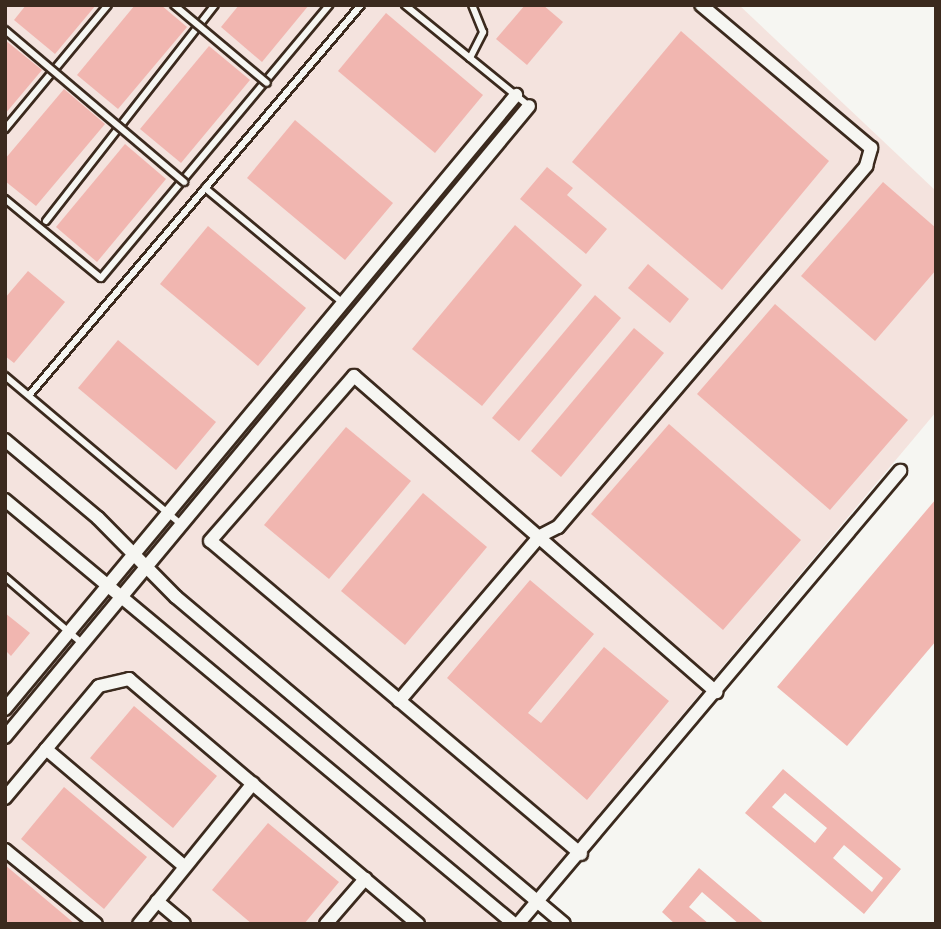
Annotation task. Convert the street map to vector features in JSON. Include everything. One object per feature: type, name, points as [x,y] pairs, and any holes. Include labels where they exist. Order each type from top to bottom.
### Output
[{"type":"street","points":[[399,701],[540,536],[558,527],[866,166],[871,148],[701,5]]},
{"type":"street","points":[[5,709],[516,95]]},
{"type":"street","points":[[5,737],[529,106]]},
{"type":"street","points":[[581,854],[210,541],[355,376],[716,692]]},
{"type":"street","points":[[5,440],[147,567],[564,924]]},
{"type":"street","points":[[5,500],[110,584],[516,924],[581,854],[900,471]]},
{"type":"street","points":[[5,798],[99,685],[124,678],[253,783],[418,924]]},
{"type":"street","points":[[46,749],[185,867]]},
{"type":"street","points":[[139,924],[253,783]]},
{"type":"street","points":[[5,850],[96,924]]},
{"type":"street","points":[[326,924],[365,878]]},
{"type":"street","points":[[158,901],[184,924]]},
{"type":"lane","points":[[5,129],[108,5]]},
{"type":"lane","points":[[174,5],[267,83]]},
{"type":"lane","points":[[46,221],[215,5]]},
{"type":"lane","points":[[5,199],[101,278],[267,83],[329,5]]},
{"type":"lane","points":[[31,393],[360,5]]},
{"type":"lane","points":[[405,5],[529,106]]},
{"type":"lane","points":[[470,58],[483,32],[472,5]]},
{"type":"lane","points":[[5,30],[184,182]]},
{"type":"lane","points":[[205,188],[343,303]]},
{"type":"lane","points":[[5,376],[31,393],[182,524]]},
{"type":"lane","points":[[5,577],[83,644]]},
{"type":"shaded area","points":[[5,5],[739,5],[936,191],[936,412],[507,924],[5,924]]},
{"type":"building","points":[[26,5],[96,5],[55,54],[14,20]]},
{"type":"building","points":[[135,5],[161,5],[187,27],[118,109],[77,75]]},
{"type":"building","points":[[239,5],[309,5],[262,62],[221,27]]},
{"type":"building","points":[[525,5],[543,5],[563,22],[527,65],[496,39]]},
{"type":"building","points":[[386,13],[483,95],[435,153],[338,71]]},
{"type":"building","points":[[681,31],[829,161],[722,290],[572,162]]},
{"type":"building","points":[[5,40],[42,70],[5,114]]},
{"type":"building","points":[[209,46],[250,80],[181,163],[140,129]]},
{"type":"building","points":[[64,89],[105,124],[36,206],[5,181],[5,159]]},
{"type":"building","points":[[295,120],[393,203],[345,260],[247,178]]},
{"type":"building","points":[[125,144],[166,179],[97,262],[56,227]]},
{"type":"building","points":[[547,167],[573,188],[567,195],[607,229],[586,254],[520,199]]},
{"type":"building","points":[[883,182],[936,228],[936,270],[875,341],[801,276]]},
{"type":"building","points":[[515,225],[582,285],[482,406],[412,349]]},
{"type":"building","points":[[208,226],[306,308],[258,366],[160,284]]},
{"type":"building","points":[[648,264],[689,299],[670,323],[628,288]]},
{"type":"building","points":[[28,271],[65,302],[14,363],[5,356],[5,298]]},
{"type":"building","points":[[595,295],[621,318],[519,441],[492,418]]},
{"type":"building","points":[[775,304],[908,420],[830,510],[697,394]]},
{"type":"building","points":[[634,328],[664,353],[561,477],[531,451]]},
{"type":"building","points":[[118,340],[216,422],[176,470],[78,388]]},
{"type":"building","points":[[669,424],[801,540],[723,630],[591,514]]},
{"type":"building","points":[[346,427],[411,481],[329,579],[264,525]]},
{"type":"building","points":[[423,493],[487,547],[405,645],[341,591]]},
{"type":"building","points":[[936,499],[936,641],[847,746],[777,687]]},
{"type":"building","points":[[530,580],[594,634],[528,713],[541,723],[604,647],[669,701],[587,800],[447,678]]},
{"type":"building","points":[[5,613],[30,633],[11,656],[5,650]]},
{"type":"building","points":[[134,706],[217,776],[173,828],[90,758]]},
{"type":"building","points":[[783,769],[901,869],[864,914],[745,813]],"holes":[[[785,793],[827,828],[815,843],[772,807]],[[844,845],[883,878],[872,892],[833,858]]]},
{"type":"building","points":[[64,787],[147,857],[104,909],[21,839]]},
{"type":"building","points":[[268,823],[339,882],[304,924],[252,924],[212,890]]},
{"type":"building","points":[[5,865],[75,924],[5,924]]},
{"type":"building","points":[[699,868],[765,924],[739,924],[702,892],[689,907],[709,924],[675,924],[662,912]]}]
